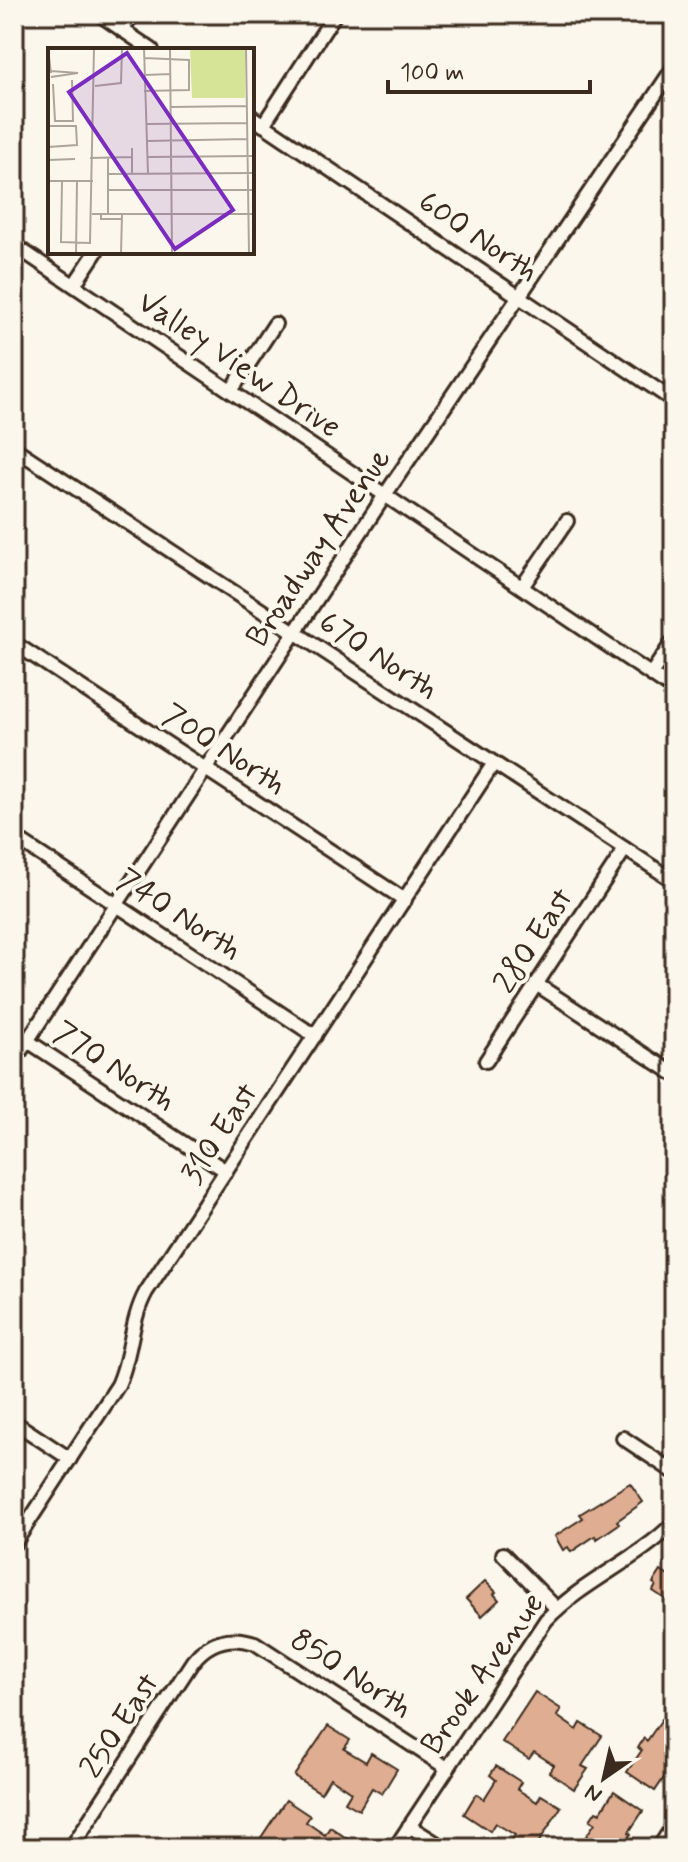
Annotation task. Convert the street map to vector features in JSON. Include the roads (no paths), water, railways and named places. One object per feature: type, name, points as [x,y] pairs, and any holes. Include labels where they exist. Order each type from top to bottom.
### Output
[{"type":"street","points":[[99,14],[149,48]]},
{"type":"street","points":[[122,30],[133,14]]},
{"type":"street","points":[[258,121],[335,14]]},
{"type":"street","name":"Broadway Avenue","points":[[14,1061],[294,632],[674,67]]},
{"type":"street","name":"600 North","points":[[258,121],[674,401]]},
{"type":"street","name":"Valley View Drive","points":[[14,245],[674,690]]},
{"type":"street","points":[[74,285],[95,254]]},
{"type":"street","points":[[231,391],[275,324]]},
{"type":"street","name":"670 North","points":[[14,448],[674,881]]},
{"type":"street","points":[[522,587],[567,521]]},
{"type":"street","points":[[651,674],[674,640]]},
{"type":"street","name":"700 North","points":[[14,643],[405,900]]},
{"type":"street","name":"310 East","points":[[14,1544],[123,1375],[137,1312],[143,1299],[494,763]]},
{"type":"street","name":"740 North","points":[[14,837],[315,1036]]},
{"type":"street","name":"280 East","points":[[486,1061],[625,849]]},
{"type":"street","points":[[536,984],[674,1074]]},
{"type":"street","name":"770 North","points":[[14,1032],[226,1171]]},
{"type":"street","points":[[14,1422],[70,1459]]},
{"type":"street","points":[[623,1438],[674,1472]]},
{"type":"street","name":"Brook Avenue","points":[[395,1848],[536,1633],[574,1594],[655,1541],[674,1523]]},
{"type":"street","points":[[503,1554],[557,1609]]},
{"type":"street","name":"850 North","points":[[221,1641],[238,1639],[255,1643],[447,1768]]},
{"type":"street","name":"250 East","points":[[71,1848],[193,1661],[205,1649],[221,1641]]},
{"type":"street","points":[[409,1826],[444,1848]]},
{"type":"lane","points":[[655,1848],[674,1819]]}]
